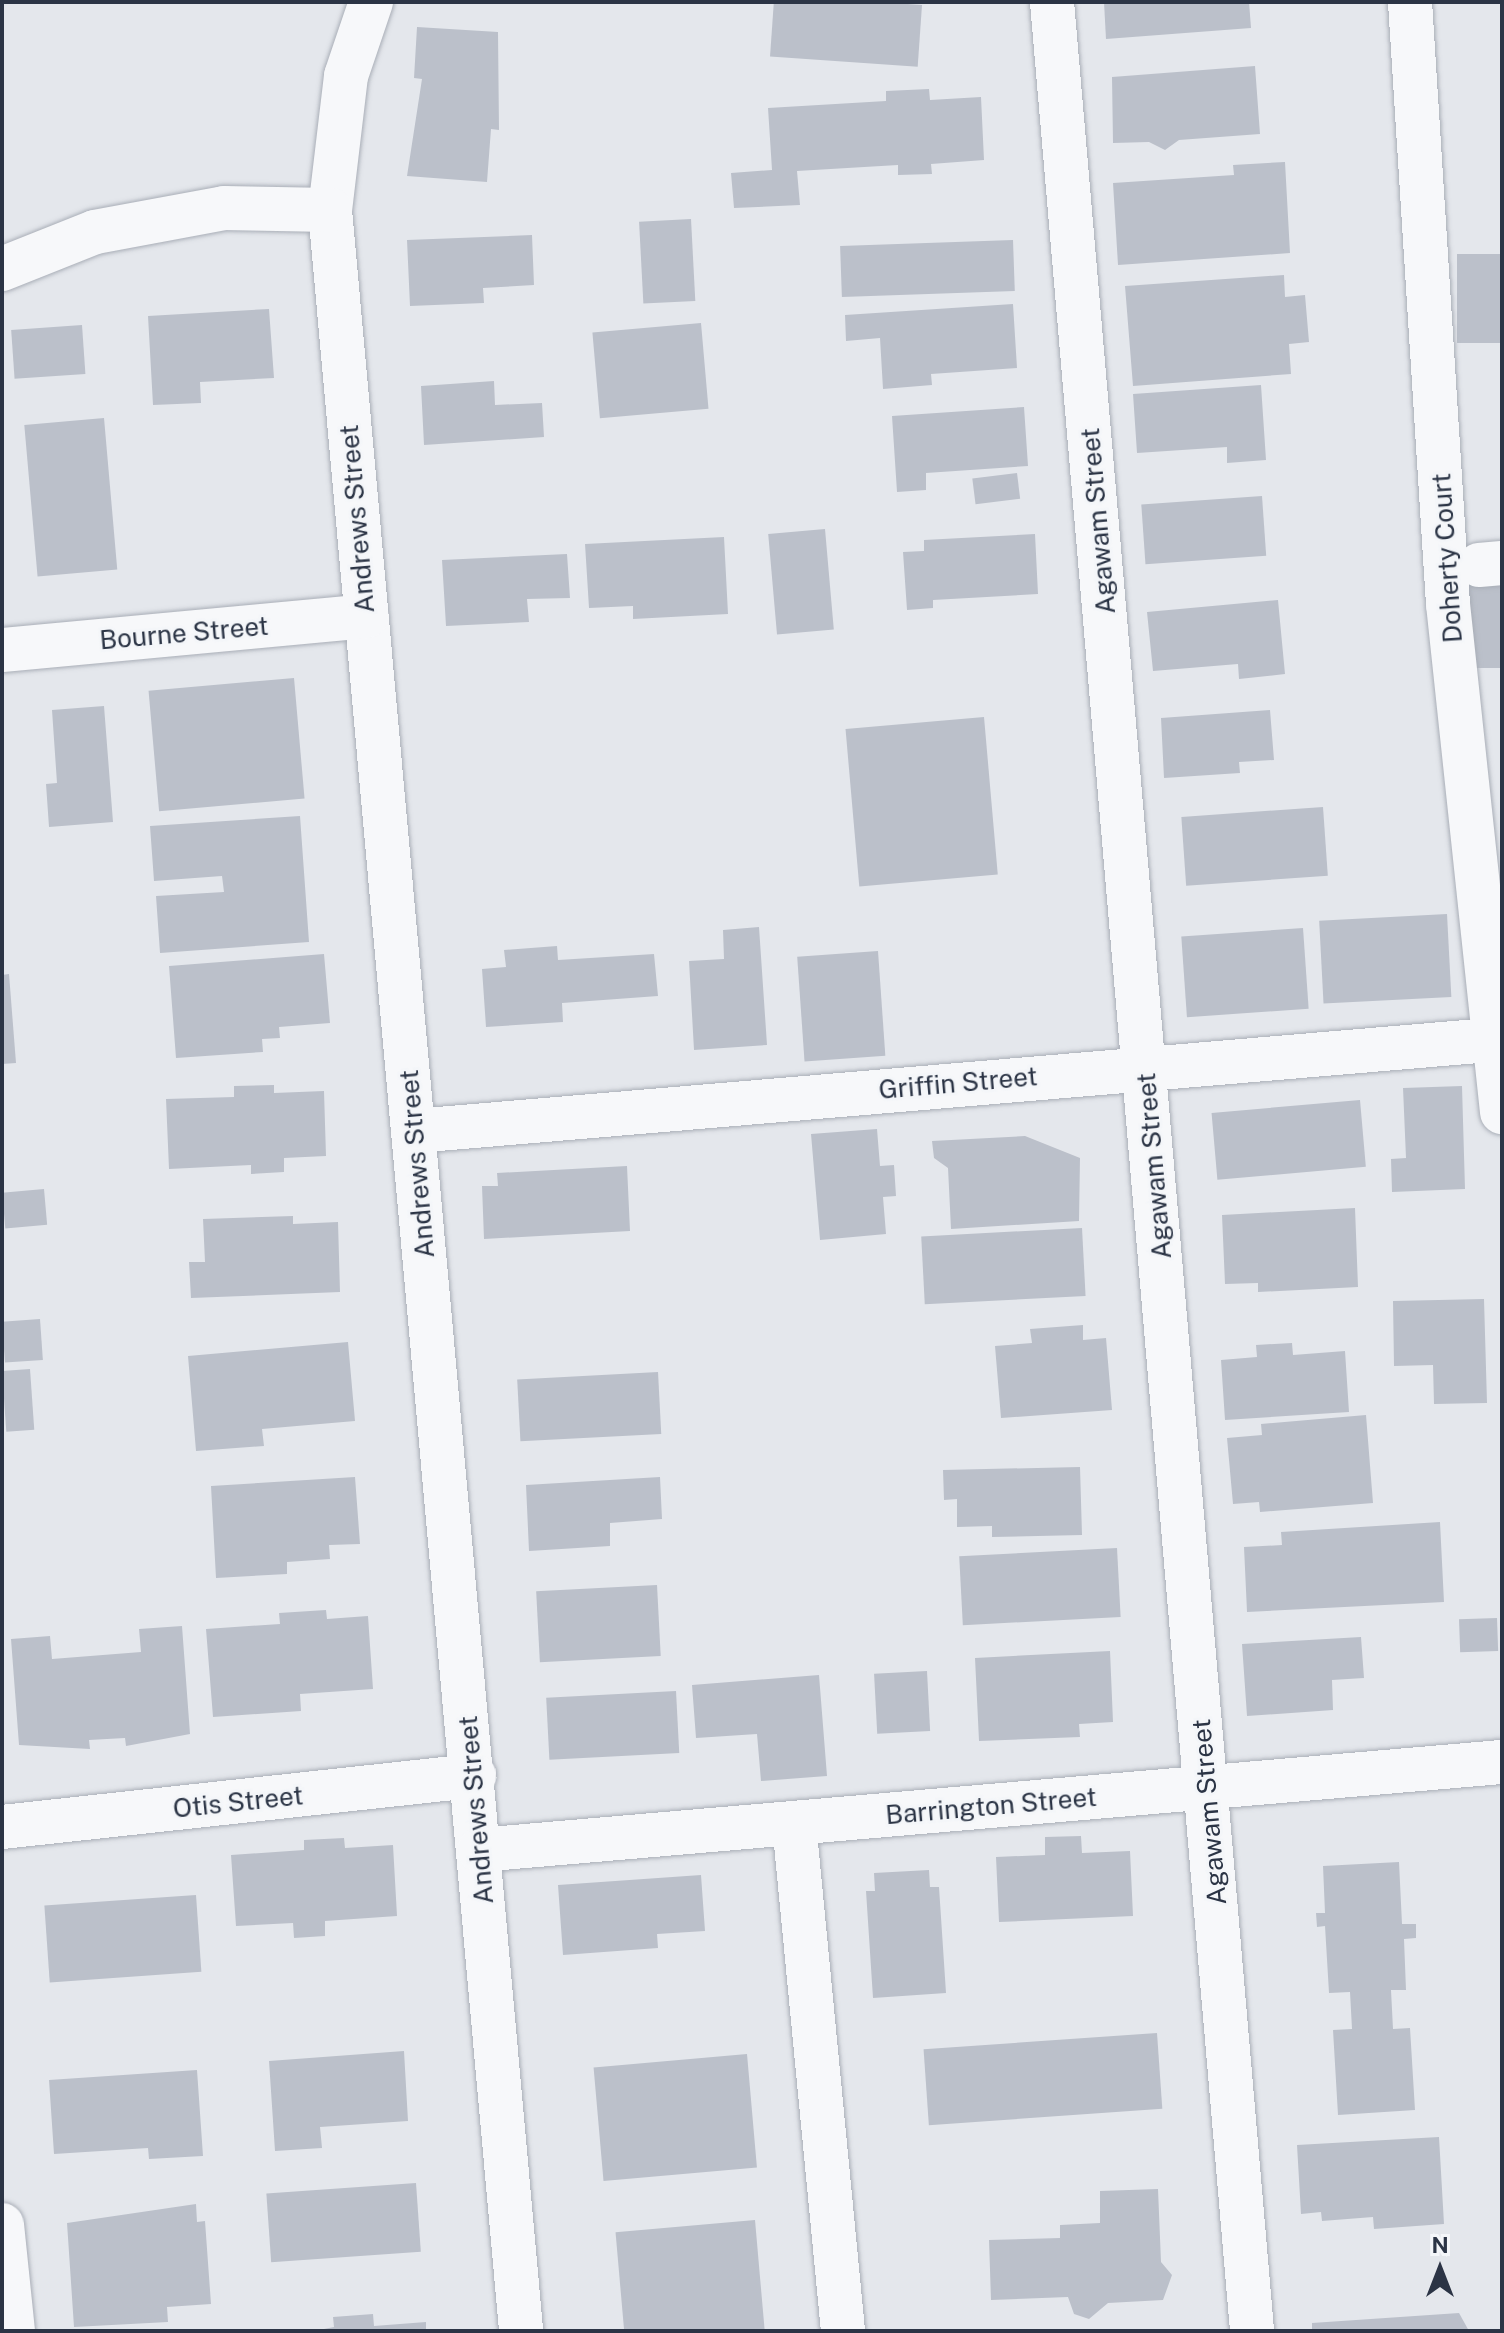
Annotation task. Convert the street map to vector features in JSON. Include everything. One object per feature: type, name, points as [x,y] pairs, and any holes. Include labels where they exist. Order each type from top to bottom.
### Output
[{"type":"street","name":"Agawam Street","points":[[1052,2],[1146,1066],[1252,2331]]},
{"type":"street","name":"Doherty Court","points":[[1410,2],[1448,604],[1499,1040],[1502,1112]]},
{"type":"street","name":"Andrews Street","points":[[355,9],[335,138],[330,210],[474,1776],[521,2331]]},
{"type":"street","points":[[2,269],[95,232],[224,208],[330,210]]},
{"type":"street","name":"Bourne Street","points":[[2,650],[366,616]]},
{"type":"street","name":"Griffin Street","points":[[415,1131],[1146,1066],[1499,1040]]},
{"type":"street","name":"Barrington Street","points":[[479,1850],[1502,1762]]},
{"type":"street","name":"Otis Street","points":[[2,1827],[474,1776]]},
{"type":"street","points":[[794,1823],[843,2331]]},
{"type":"street","points":[[2,2225],[13,2331]]},
{"type":"building","points":[[774,2],[922,5],[918,67],[770,57]]},
{"type":"building","points":[[1104,2],[1249,2],[1251,28],[1106,39]]},
{"type":"building","points":[[417,27],[498,32],[499,130],[491,129],[487,182],[407,176],[422,79],[414,78]]},
{"type":"building","points":[[1255,66],[1260,134],[1179,140],[1165,150],[1149,142],[1113,143],[1112,77]]},
{"type":"building","points":[[929,89],[930,100],[981,97],[984,160],[931,164],[932,174],[898,175],[898,165],[797,171],[800,205],[734,208],[731,173],[772,170],[768,108],[886,101],[886,91]]},
{"type":"building","points":[[1285,162],[1290,253],[1118,265],[1113,183],[1234,175],[1233,165]]},
{"type":"building","points":[[691,219],[695,301],[643,304],[639,222]]},
{"type":"building","points":[[532,235],[534,285],[483,288],[484,303],[410,306],[407,240]]},
{"type":"building","points":[[1013,240],[1015,291],[842,297],[840,246]]},
{"type":"building","points":[[1457,254],[1502,254],[1502,343],[1457,343]]},
{"type":"building","points":[[1284,275],[1285,297],[1305,295],[1309,342],[1289,344],[1291,374],[1133,386],[1125,286]]},
{"type":"building","points":[[1013,304],[1017,368],[931,374],[932,385],[883,389],[880,338],[846,341],[845,315]]},
{"type":"building","points":[[269,309],[274,378],[200,382],[201,403],[153,405],[148,316]]},
{"type":"building","points":[[701,323],[708,409],[600,418],[592,332]]},
{"type":"building","points":[[82,325],[85,374],[15,379],[11,330]]},
{"type":"building","points":[[494,381],[495,405],[542,403],[544,437],[424,445],[421,386]]},
{"type":"building","points":[[1261,385],[1266,460],[1227,463],[1227,447],[1137,453],[1133,394]]},
{"type":"building","points":[[1024,407],[1028,466],[926,473],[926,490],[897,492],[892,416]]},
{"type":"building","points":[[104,418],[117,569],[38,576],[24,425]]},
{"type":"building","points":[[1017,473],[1020,499],[976,504],[972,478]]},
{"type":"building","points":[[1262,496],[1266,556],[1145,564],[1141,504]]},
{"type":"building","points":[[825,529],[834,630],[777,635],[768,534]]},
{"type":"building","points":[[1035,534],[1038,594],[933,600],[933,608],[907,610],[903,552],[924,551],[924,540]]},
{"type":"building","points":[[724,537],[728,614],[633,619],[633,606],[589,608],[585,544]]},
{"type":"building","points":[[567,554],[570,598],[527,599],[529,622],[446,626],[442,560]]},
{"type":"building","points":[[1455,580],[1502,580],[1502,668],[1455,668]]},
{"type":"building","points":[[1278,600],[1285,674],[1239,679],[1238,664],[1153,671],[1147,612]]},
{"type":"building","points":[[294,678],[305,799],[159,811],[149,691]]},
{"type":"building","points":[[104,706],[113,822],[49,827],[46,784],[57,783],[52,710]]},
{"type":"building","points":[[1270,710],[1274,760],[1239,762],[1240,773],[1164,778],[1161,718]]},
{"type":"building","points":[[984,717],[998,874],[859,887],[846,729]]},
{"type":"building","points":[[1323,807],[1328,876],[1186,886],[1181,817]]},
{"type":"building","points":[[300,816],[309,942],[160,953],[156,896],[224,892],[222,876],[154,881],[150,826]]},
{"type":"building","points":[[1447,914],[1451,997],[1324,1004],[1319,921]]},
{"type":"building","points":[[759,927],[767,1045],[694,1050],[689,961],[724,959],[723,930]]},
{"type":"building","points":[[1303,928],[1309,1009],[1187,1017],[1181,937]]},
{"type":"building","points":[[557,946],[558,960],[654,954],[658,996],[562,1003],[563,1022],[486,1027],[482,969],[506,967],[504,950]]},
{"type":"building","points":[[878,951],[885,1056],[805,1061],[797,957]]},
{"type":"building","points":[[324,954],[330,1023],[279,1027],[280,1038],[262,1039],[263,1052],[176,1058],[169,966]]},
{"type":"building","points":[[9,974],[16,1063],[2,1064],[2,975]]},
{"type":"building","points":[[274,1085],[274,1093],[324,1091],[326,1156],[284,1158],[284,1172],[251,1174],[251,1165],[169,1169],[166,1099],[234,1097],[234,1086]]},
{"type":"building","points":[[1462,1086],[1465,1189],[1392,1192],[1391,1159],[1406,1158],[1403,1088]]},
{"type":"building","points":[[1360,1100],[1366,1167],[1217,1180],[1212,1113]]},
{"type":"building","points":[[877,1129],[880,1166],[894,1165],[896,1196],[883,1197],[886,1234],[820,1240],[811,1134]]},
{"type":"building","points":[[1025,1136],[1080,1158],[1079,1221],[951,1229],[948,1168],[934,1158],[932,1141]]},
{"type":"building","points":[[627,1166],[630,1231],[484,1239],[482,1186],[498,1186],[497,1173]]},
{"type":"building","points":[[44,1189],[47,1225],[5,1229],[2,1193]]},
{"type":"building","points":[[1355,1208],[1358,1287],[1258,1292],[1258,1283],[1225,1284],[1222,1215]]},
{"type":"building","points":[[293,1216],[293,1224],[338,1222],[340,1292],[191,1298],[189,1262],[205,1262],[203,1219]]},
{"type":"building","points":[[1082,1228],[1086,1296],[925,1304],[921,1236]]},
{"type":"building","points":[[1484,1299],[1487,1403],[1434,1404],[1433,1365],[1394,1366],[1393,1301]]},
{"type":"building","points":[[40,1319],[43,1360],[5,1363],[2,1322]]},
{"type":"building","points":[[1083,1325],[1083,1340],[1106,1338],[1112,1410],[1001,1418],[995,1346],[1032,1343],[1030,1329]]},
{"type":"building","points":[[348,1342],[355,1421],[262,1429],[264,1446],[196,1451],[188,1356]]},
{"type":"building","points":[[1292,1343],[1293,1355],[1345,1351],[1349,1412],[1225,1420],[1221,1360],[1257,1357],[1256,1345]]},
{"type":"building","points":[[30,1369],[34,1430],[6,1432],[2,1371]]},
{"type":"building","points":[[658,1372],[661,1434],[520,1441],[517,1379]]},
{"type":"building","points":[[1366,1415],[1373,1503],[1260,1512],[1259,1502],[1233,1504],[1227,1438],[1262,1435],[1261,1424]]},
{"type":"building","points":[[1080,1467],[1082,1535],[992,1537],[992,1526],[957,1527],[957,1499],[944,1500],[943,1470]]},
{"type":"building","points":[[355,1477],[360,1544],[329,1545],[330,1559],[287,1562],[287,1574],[216,1578],[211,1486]]},
{"type":"building","points":[[660,1477],[662,1519],[610,1523],[610,1546],[529,1551],[526,1485]]},
{"type":"building","points":[[1440,1522],[1444,1602],[1247,1612],[1244,1547],[1282,1545],[1281,1532]]},
{"type":"building","points":[[1117,1548],[1121,1617],[963,1625],[959,1556]]},
{"type":"building","points":[[657,1585],[661,1656],[540,1662],[536,1591]]},
{"type":"building","points":[[326,1610],[327,1619],[368,1616],[373,1689],[300,1694],[301,1711],[213,1717],[206,1629],[280,1624],[279,1613]]},
{"type":"building","points":[[1497,1618],[1498,1651],[1460,1652],[1459,1619]]},
{"type":"building","points":[[182,1626],[190,1734],[126,1746],[125,1738],[89,1740],[90,1749],[19,1745],[11,1639],[50,1636],[52,1659],[141,1652],[139,1629]]},
{"type":"building","points":[[1361,1637],[1364,1678],[1332,1680],[1333,1710],[1247,1716],[1242,1644]]},
{"type":"building","points":[[1110,1651],[1113,1722],[1079,1724],[1080,1737],[979,1741],[975,1658]]},
{"type":"building","points":[[927,1671],[930,1731],[877,1734],[874,1674]]},
{"type":"building","points":[[819,1675],[827,1776],[761,1781],[757,1734],[696,1738],[692,1685]]},
{"type":"building","points":[[676,1691],[679,1753],[549,1760],[546,1698]]},
{"type":"building","points":[[1081,1836],[1082,1853],[1130,1851],[1133,1916],[999,1922],[996,1857],[1045,1855],[1045,1837]]},
{"type":"building","points":[[344,1838],[345,1848],[393,1845],[397,1916],[325,1921],[325,1936],[294,1938],[293,1923],[236,1926],[231,1855],[304,1850],[304,1840]]},
{"type":"building","points":[[1399,1862],[1402,1924],[1416,1924],[1416,1938],[1404,1939],[1406,1990],[1391,1990],[1393,2029],[1410,2028],[1415,2110],[1338,2115],[1333,2030],[1352,2029],[1350,1992],[1329,1993],[1325,1926],[1317,1927],[1316,1913],[1325,1913],[1323,1866]]},
{"type":"building","points":[[929,1870],[930,1887],[939,1887],[946,1993],[873,1998],[866,1891],[875,1891],[874,1873]]},
{"type":"building","points":[[701,1875],[705,1931],[657,1934],[658,1948],[563,1955],[558,1885]]},
{"type":"building","points":[[196,1895],[201,1972],[50,1982],[44,1906]]},
{"type":"building","points":[[1157,2033],[1162,2109],[929,2125],[924,2049]]},
{"type":"building","points":[[404,2051],[408,2121],[320,2127],[322,2148],[275,2151],[269,2061]]},
{"type":"building","points":[[747,2054],[757,2168],[604,2181],[594,2067]]},
{"type":"building","points":[[197,2070],[203,2156],[149,2159],[148,2148],[54,2154],[49,2080]]},
{"type":"building","points":[[1439,2137],[1444,2224],[1374,2229],[1373,2217],[1322,2221],[1321,2212],[1301,2214],[1297,2145]]},
{"type":"building","points":[[416,2183],[421,2252],[271,2262],[266,2193]]},
{"type":"building","points":[[1158,2189],[1161,2262],[1172,2275],[1163,2300],[1108,2303],[1089,2319],[1074,2314],[1068,2297],[991,2300],[989,2240],[1060,2238],[1060,2225],[1100,2223],[1100,2191]]},
{"type":"building","points":[[196,2204],[197,2222],[205,2221],[211,2304],[167,2307],[168,2322],[74,2327],[67,2223]]},
{"type":"building","points":[[755,2220],[765,2331],[624,2331],[616,2232]]},
{"type":"building","points":[[1459,2313],[1469,2331],[1312,2331],[1312,2323]]},
{"type":"building","points":[[373,2314],[374,2326],[426,2322],[426,2331],[314,2331],[334,2327],[333,2317]]}]
